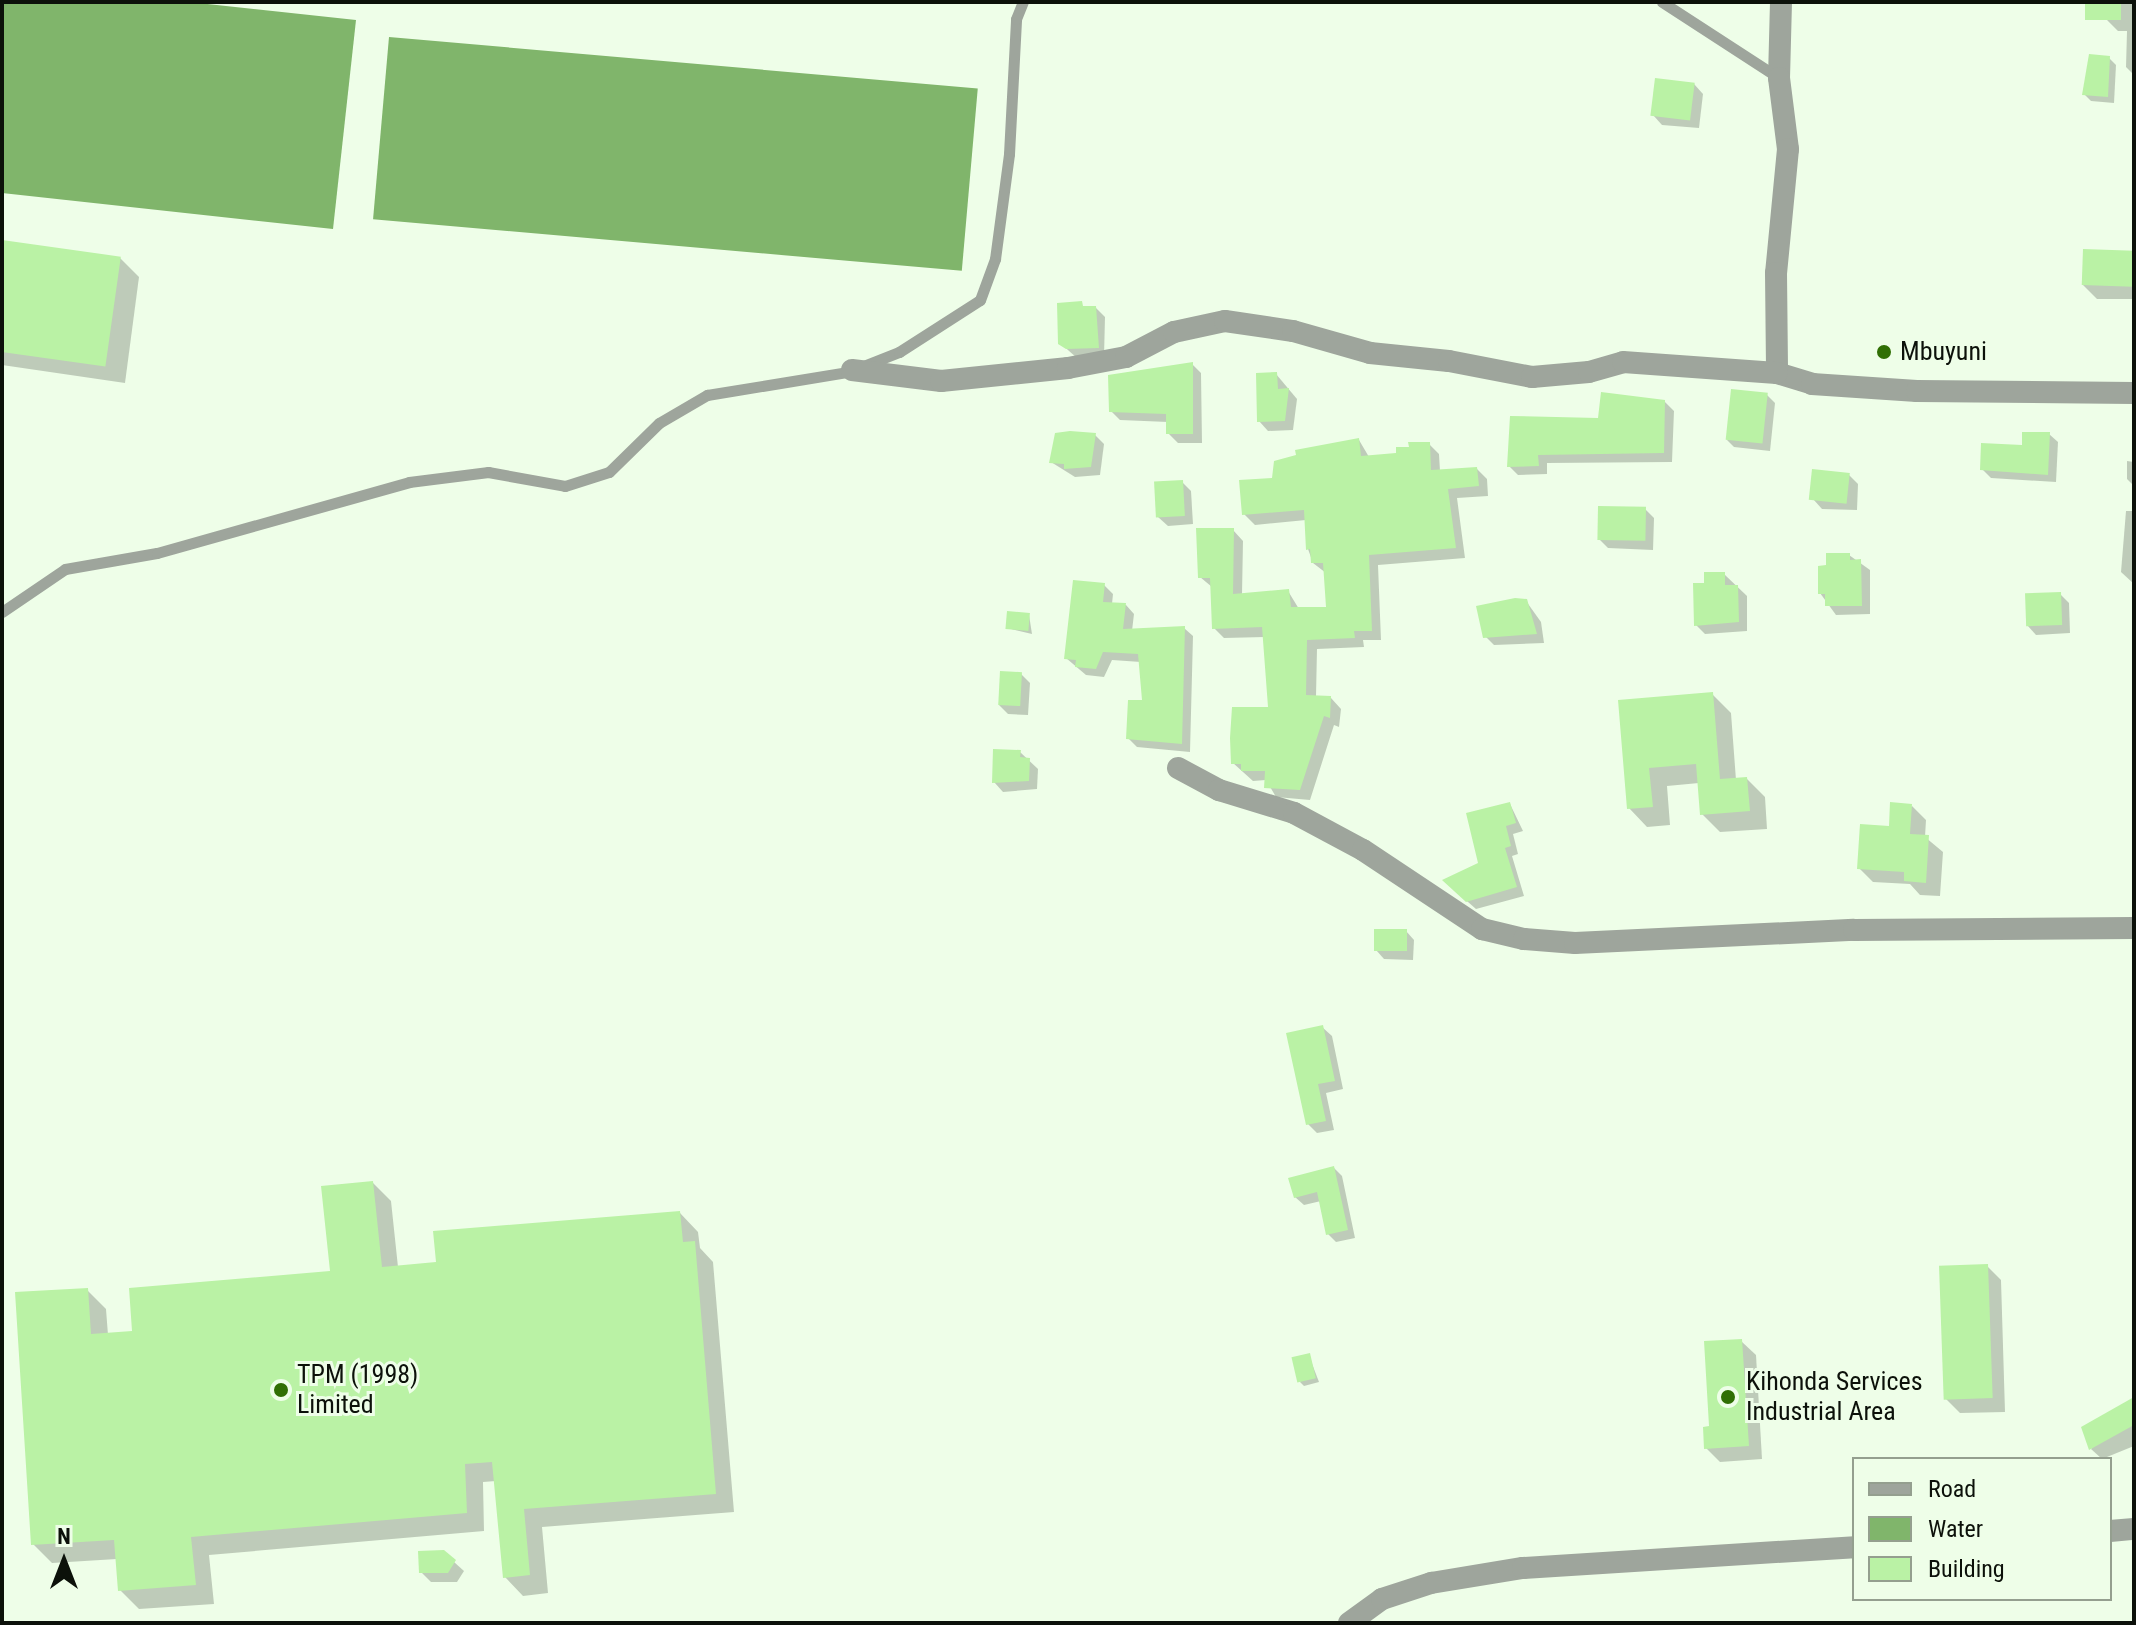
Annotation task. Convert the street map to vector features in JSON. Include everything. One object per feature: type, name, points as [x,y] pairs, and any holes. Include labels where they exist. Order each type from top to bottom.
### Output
[{"type":"street","points":[[1777,373],[1776,273],[1788,149],[1779,78],[1781,2]]},
{"type":"street","points":[[852,370],[941,381],[1068,368],[1126,357],[1174,332],[1225,321],[1293,331],[1370,353],[1449,361],[1532,377],[1589,372],[1623,362],[1777,373],[1812,384],[1976,395],[2059,389],[2134,393]]},
{"type":"street","points":[[1178,768],[1219,790],[1294,813],[1363,850],[1482,929],[1524,939],[1575,943],[1854,930],[2134,928]]},
{"type":"street","points":[[2112,1531],[2134,1529]]},
{"type":"street","points":[[1349,1623],[1382,1599],[1431,1583],[1523,1568],[1852,1547]]},
{"type":"lane","points":[[2,612],[65,569],[157,553],[409,482],[488,472],[565,486],[609,472],[659,423],[707,395],[852,370],[899,352],[980,300],[995,259],[1009,154],[1016,19],[1023,2]]},
{"type":"lane","points":[[1662,2],[1779,78]]},
{"type":"water","points":[[2,2],[189,2],[356,20],[333,229],[2,193]]},
{"type":"water","points":[[389,37],[978,89],[962,271],[373,219]]},
{"type":"building","points":[[2085,2],[2121,2],[2121,20],[2085,20]]},
{"type":"building","points":[[2089,54],[2110,56],[2108,97],[2082,95]]},
{"type":"building","points":[[1655,78],[1695,83],[1690,121],[1650,116]]},
{"type":"building","points":[[2,240],[121,257],[105,367],[2,352]]},
{"type":"building","points":[[2083,249],[2134,251],[2133,287],[2082,285]]},
{"type":"building","points":[[1082,301],[1083,306],[1096,306],[1099,348],[1066,349],[1058,344],[1057,303]]},
{"type":"building","points":[[1193,362],[1193,434],[1166,434],[1166,414],[1109,412],[1108,375]]},
{"type":"building","points":[[1277,372],[1278,389],[1289,388],[1285,421],[1257,422],[1256,373]]},
{"type":"building","points":[[1731,389],[1768,393],[1762,444],[1726,440]]},
{"type":"building","points":[[1601,392],[1665,400],[1664,453],[1538,455],[1539,466],[1507,467],[1510,416],[1598,418]]},
{"type":"building","points":[[2022,432],[2050,432],[2048,475],[1980,470],[1981,443],[2022,445]]},
{"type":"building","points":[[1055,433],[1096,433],[1091,467],[1064,469],[1064,464],[1049,463]]},
{"type":"building","points":[[1359,438],[1361,456],[1396,453],[1396,447],[1409,447],[1408,442],[1430,442],[1431,470],[1477,467],[1479,486],[1448,489],[1456,548],[1369,555],[1372,631],[1354,631],[1355,638],[1307,640],[1306,695],[1331,696],[1330,718],[1324,716],[1300,790],[1264,788],[1265,771],[1241,771],[1241,764],[1231,764],[1230,738],[1232,707],[1268,707],[1262,627],[1212,629],[1210,578],[1198,578],[1196,528],[1234,528],[1233,594],[1289,589],[1291,607],[1326,607],[1323,563],[1311,563],[1310,549],[1306,550],[1304,510],[1242,515],[1239,480],[1272,478],[1274,461],[1296,455],[1295,450]]},
{"type":"building","points":[[1812,469],[1850,473],[1847,504],[1809,500]]},
{"type":"building","points":[[1183,480],[1185,516],[1156,517],[1154,482]]},
{"type":"building","points":[[1598,506],[1646,507],[1645,541],[1597,540]]},
{"type":"building","points":[[1826,553],[1850,553],[1850,560],[1861,559],[1862,606],[1825,606],[1825,594],[1818,594],[1818,566],[1826,565]]},
{"type":"building","points":[[1704,572],[1725,572],[1725,585],[1738,585],[1739,622],[1694,626],[1693,583],[1704,583]]},
{"type":"building","points":[[1073,580],[1105,583],[1103,602],[1126,603],[1123,629],[1185,626],[1182,744],[1126,739],[1128,700],[1142,700],[1138,654],[1103,652],[1096,669],[1075,667],[1076,660],[1064,659]]},
{"type":"building","points":[[2061,592],[2062,625],[2026,626],[2025,593]]},
{"type":"building","points":[[1515,598],[1527,599],[1537,634],[1483,638],[1476,606]]},
{"type":"building","points":[[1007,611],[1030,613],[1028,631],[1005,629]]},
{"type":"building","points":[[1000,671],[1022,672],[1020,706],[998,705]]},
{"type":"building","points":[[1713,692],[1720,779],[1747,777],[1750,811],[1700,815],[1696,764],[1649,768],[1653,807],[1627,809],[1618,700]]},
{"type":"building","points":[[993,749],[1021,750],[1020,757],[1030,758],[1029,781],[992,783]]},
{"type":"building","points":[[1510,802],[1516,823],[1506,826],[1511,846],[1505,848],[1517,887],[1466,902],[1442,880],[1478,863],[1466,813]]},
{"type":"building","points":[[1890,802],[1912,804],[1910,834],[1929,835],[1926,883],[1904,881],[1904,872],[1857,869],[1860,824],[1889,826]]},
{"type":"building","points":[[1374,929],[1407,929],[1407,951],[1374,951]]},
{"type":"building","points":[[1323,1025],[1335,1081],[1318,1084],[1326,1121],[1306,1125],[1286,1033]]},
{"type":"building","points":[[1334,1166],[1348,1230],[1326,1235],[1317,1192],[1294,1198],[1288,1178]]},
{"type":"building","points":[[373,1181],[382,1267],[436,1262],[433,1231],[680,1211],[683,1242],[695,1241],[716,1494],[524,1509],[530,1575],[503,1578],[492,1462],[465,1464],[467,1513],[191,1537],[196,1585],[118,1591],[114,1540],[31,1545],[15,1292],[88,1288],[91,1334],[132,1331],[129,1288],[330,1271],[321,1186]]},
{"type":"building","points":[[1988,1264],[1993,1398],[1944,1400],[1939,1266]]},
{"type":"building","points":[[1742,1339],[1749,1446],[1704,1449],[1703,1427],[1709,1426],[1704,1341]]},
{"type":"building","points":[[1310,1353],[1316,1378],[1297,1383],[1291,1357]]},
{"type":"building","points":[[2134,1397],[2134,1425],[2089,1450],[2081,1427]]},
{"type":"building","points":[[444,1550],[456,1560],[448,1573],[419,1573],[418,1551]]},
{"type":"place","name":"Mbuyuni","points":[[1884,352]]},
{"type":"place","name":"TPM (1998) Limited","points":[[281,1390]]},
{"type":"place","name":"Kihonda Services Industrial Area","points":[[1728,1397]]}]
